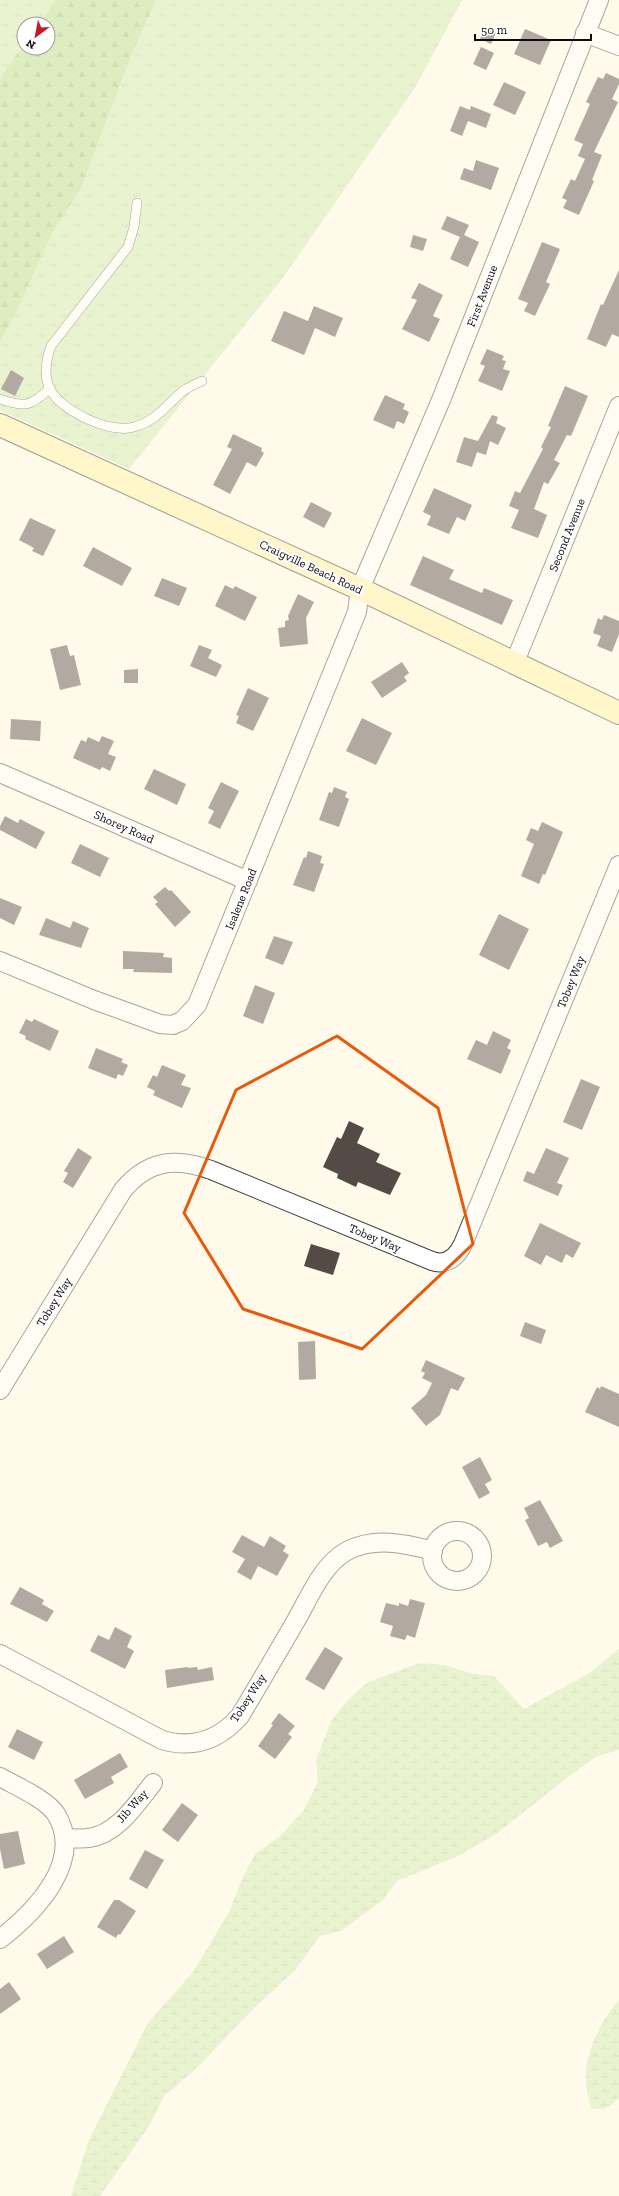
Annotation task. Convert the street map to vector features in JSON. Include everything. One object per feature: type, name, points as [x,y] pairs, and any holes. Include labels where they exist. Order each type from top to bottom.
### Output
[{"type":"main road","name":"Craigville Beach Road","points":[[0,425],[360,589],[619,713]]},
{"type":"street","name":"First Avenue","points":[[360,589],[441,400],[599,0]]},
{"type":"street","points":[[585,33],[619,46]]},
{"type":"street","name":"Second Avenue","points":[[514,664],[619,406]]},
{"type":"street","name":"Isalene Road","points":[[0,961],[94,1000],[160,1024],[173,1025],[189,1017],[197,1005],[357,612],[360,589]]},
{"type":"street","name":"Shorey Road","points":[[0,773],[248,881]]},
{"type":"street","name":"Tobey Way","points":[[0,1390],[123,1190],[140,1173],[162,1164],[187,1162],[211,1170],[432,1261],[444,1262],[453,1258],[463,1244],[619,865]]},
{"type":"street","name":"Tobey Way","points":[[0,1654],[162,1740],[184,1744],[205,1741],[224,1731],[240,1716],[321,1578],[340,1555],[357,1546],[377,1542],[400,1543],[432,1551]]},
{"type":"street","points":[[0,1777],[48,1806],[56,1814],[65,1838],[64,1860],[51,1885],[27,1915],[0,1939]]},
{"type":"street","name":"Jib Way","points":[[65,1838],[89,1838],[112,1828],[132,1808],[153,1782]]},
{"type":"lane","points":[[137,203],[134,228],[128,247],[51,346],[46,364],[50,388],[63,404],[96,423],[119,430],[133,428],[149,422],[160,414],[183,391],[202,381]]},
{"type":"lane","points":[[0,399],[17,404],[30,404],[37,401],[50,388]]},
{"type":"highlighted area","points":[[337,1036],[438,1108],[473,1244],[362,1349],[243,1309],[184,1213],[236,1090]]},
{"type":"green space","points":[[0,0],[462,0],[415,88],[282,279],[129,469],[0,410]]},
{"type":"green space","points":[[56,0],[156,0],[132,53],[81,188],[52,233],[17,310],[0,341],[0,78],[16,56],[56,56],[56,16],[45,16]]},
{"type":"green space","points":[[619,1649],[619,1750],[597,1756],[496,1834],[456,1857],[397,1881],[383,1900],[341,1931],[320,1936],[295,1970],[244,2018],[198,2067],[164,2096],[149,2126],[100,2196],[71,2196],[89,2140],[148,2023],[193,1972],[229,1912],[243,1877],[255,1854],[280,1836],[303,1811],[318,1782],[316,1760],[331,1721],[347,1701],[368,1682],[420,1663],[444,1665],[473,1674],[494,1676],[524,1709],[588,1674]]},
{"type":"green space","points":[[619,2000],[619,2097],[610,2106],[595,2109],[591,2108],[587,2090],[587,2062],[597,2033],[607,2015]]},
{"type":"building","points":[[485,28],[496,33],[491,44],[480,39]]},
{"type":"building","points":[[525,29],[551,40],[540,65],[514,54]]},
{"type":"building","points":[[481,47],[494,53],[486,70],[473,64]]},
{"type":"building","points":[[606,73],[619,79],[619,84],[612,99],[618,102],[594,152],[602,155],[592,180],[594,181],[579,215],[563,208],[567,200],[562,198],[571,179],[575,181],[585,159],[578,156],[583,144],[574,140],[590,104],[586,102],[598,77],[603,79]]},
{"type":"building","points":[[504,82],[526,92],[515,115],[493,105]]},
{"type":"building","points":[[460,106],[470,110],[471,106],[491,114],[486,128],[468,121],[462,136],[450,131]]},
{"type":"building","points":[[476,160],[499,168],[491,190],[460,179],[464,168],[473,171]]},
{"type":"building","points":[[447,216],[469,225],[464,235],[479,242],[468,267],[450,259],[460,237],[441,229]]},
{"type":"building","points":[[413,235],[427,239],[423,251],[410,247]]},
{"type":"building","points":[[542,242],[560,249],[546,282],[550,284],[535,316],[524,311],[528,303],[518,299]]},
{"type":"building","points":[[619,270],[619,337],[612,334],[606,347],[587,339],[601,304],[603,305]]},
{"type":"building","points":[[419,283],[443,295],[433,316],[440,319],[429,342],[402,329],[417,300],[411,298]]},
{"type":"building","points":[[314,306],[343,318],[335,337],[315,328],[304,355],[271,341],[284,311],[308,321]]},
{"type":"building","points":[[487,349],[504,356],[502,360],[506,361],[503,369],[510,371],[502,391],[478,381],[485,366],[480,364]]},
{"type":"building","points":[[11,370],[24,378],[15,396],[1,389]]},
{"type":"building","points":[[565,386],[588,396],[571,436],[567,435],[554,460],[560,463],[548,484],[544,482],[534,509],[547,515],[538,538],[511,528],[519,510],[509,506],[515,491],[520,493],[543,449],[541,447],[551,427],[548,426]]},
{"type":"building","points":[[385,395],[405,404],[403,409],[409,412],[404,424],[397,421],[394,429],[373,420]]},
{"type":"building","points":[[492,415],[498,417],[496,423],[506,428],[498,445],[490,441],[486,455],[477,452],[472,467],[456,462],[464,437],[478,441]]},
{"type":"building","points":[[233,434],[262,448],[261,451],[264,453],[256,467],[247,462],[230,494],[213,485],[232,449],[227,447]]},
{"type":"building","points":[[434,488],[472,505],[465,521],[457,517],[449,534],[427,525],[431,516],[423,512]]},
{"type":"building","points":[[311,502],[332,513],[324,528],[303,517]]},
{"type":"building","points":[[30,518],[56,530],[43,556],[32,551],[34,548],[19,540]]},
{"type":"building","points":[[93,547],[132,568],[122,586],[83,566]]},
{"type":"building","points":[[423,556],[454,570],[449,579],[482,593],[484,588],[513,600],[502,625],[410,585]]},
{"type":"building","points":[[162,578],[187,588],[179,606],[154,596]]},
{"type":"building","points":[[225,585],[233,589],[235,586],[257,597],[245,621],[215,606]]},
{"type":"building","points":[[298,594],[314,602],[306,618],[308,644],[280,647],[278,628],[285,627],[285,621],[289,620],[288,616]]},
{"type":"building","points":[[604,615],[619,621],[619,634],[612,652],[597,646],[601,636],[593,633],[598,618],[602,620]]},
{"type":"building","points":[[67,645],[70,656],[74,655],[81,685],[60,690],[50,649]]},
{"type":"building","points":[[199,645],[212,650],[208,658],[222,665],[216,677],[190,666]]},
{"type":"building","points":[[402,662],[409,673],[404,677],[407,681],[382,698],[371,682]]},
{"type":"building","points":[[138,669],[138,683],[124,683],[124,670]]},
{"type":"building","points":[[248,688],[269,698],[253,731],[236,723],[239,716],[236,715]]},
{"type":"building","points":[[362,718],[392,733],[376,765],[346,751]]},
{"type":"building","points":[[11,719],[41,721],[40,741],[10,739]]},
{"type":"building","points":[[102,736],[114,741],[108,754],[116,757],[110,771],[102,767],[100,770],[73,758],[81,740],[86,742],[88,737],[99,742]]},
{"type":"building","points":[[154,769],[186,784],[177,805],[144,789]]},
{"type":"building","points":[[221,782],[239,791],[220,829],[208,823],[214,811],[208,808]]},
{"type":"building","points":[[334,787],[347,792],[345,797],[349,799],[339,827],[319,820],[329,792],[332,793]]},
{"type":"building","points":[[5,816],[18,823],[20,819],[45,832],[36,849],[0,830],[0,826]]},
{"type":"building","points":[[542,822],[563,832],[545,875],[543,874],[539,884],[521,876],[534,844],[526,840],[531,828],[538,831]]},
{"type":"building","points":[[80,844],[109,858],[100,877],[71,863]]},
{"type":"building","points":[[308,851],[322,856],[320,863],[324,864],[314,892],[293,885],[304,857],[306,858]]},
{"type":"building","points":[[165,887],[169,891],[171,890],[191,912],[175,927],[155,904],[158,902],[153,897]]},
{"type":"building","points":[[0,898],[22,907],[14,925],[0,918]]},
{"type":"building","points":[[499,914],[529,929],[509,970],[479,955]]},
{"type":"building","points":[[46,918],[70,928],[73,921],[89,928],[81,948],[39,935]]},
{"type":"building","points":[[274,936],[293,942],[283,965],[265,958]]},
{"type":"building","points":[[123,951],[164,953],[163,957],[172,958],[172,973],[133,972],[134,969],[123,969]]},
{"type":"building","points":[[255,985],[275,993],[263,1024],[243,1016]]},
{"type":"building","points":[[26,1019],[32,1022],[34,1019],[59,1031],[50,1051],[25,1039],[26,1036],[19,1033]]},
{"type":"building","points":[[493,1031],[511,1040],[507,1048],[511,1050],[501,1074],[467,1059],[476,1040],[487,1045]]},
{"type":"building","points":[[96,1048],[123,1059],[121,1062],[128,1065],[123,1076],[118,1074],[116,1079],[88,1068]]},
{"type":"building","points":[[162,1065],[186,1075],[181,1085],[191,1088],[182,1108],[153,1095],[155,1091],[147,1087],[153,1075],[157,1077]]},
{"type":"building","points":[[581,1079],[600,1087],[582,1130],[563,1122]]},
{"type":"building","points":[[349,1121],[364,1128],[357,1143],[380,1154],[376,1162],[401,1173],[390,1195],[358,1182],[356,1187],[337,1178],[338,1174],[323,1167],[337,1137],[341,1139]]},
{"type":"building","points":[[78,1148],[92,1157],[73,1188],[63,1182],[68,1173],[64,1171]]},
{"type":"building","points":[[546,1148],[569,1158],[557,1183],[563,1185],[558,1196],[523,1181],[527,1171],[534,1174]]},
{"type":"building","points":[[540,1223],[581,1243],[573,1258],[566,1254],[562,1263],[546,1255],[541,1265],[524,1256]]},
{"type":"building","points":[[311,1244],[340,1253],[333,1275],[304,1266]]},
{"type":"building","points":[[525,1322],[546,1330],[541,1344],[520,1336]]},
{"type":"building","points":[[315,1341],[316,1379],[299,1380],[298,1342]]},
{"type":"building","points":[[426,1360],[465,1378],[458,1391],[451,1388],[440,1415],[426,1426],[411,1408],[426,1395],[432,1383],[422,1378],[425,1373],[421,1371]]},
{"type":"building","points":[[601,1386],[619,1394],[619,1427],[585,1412],[597,1387],[600,1389]]},
{"type":"building","points":[[480,1457],[492,1480],[485,1484],[490,1493],[479,1499],[462,1467]]},
{"type":"building","points":[[540,1500],[563,1541],[550,1548],[547,1542],[538,1546],[525,1520],[529,1518],[524,1508]]},
{"type":"building","points":[[242,1535],[264,1547],[270,1536],[286,1546],[283,1551],[289,1555],[277,1576],[258,1566],[251,1580],[237,1572],[245,1559],[232,1552]]},
{"type":"building","points":[[20,1587],[44,1600],[42,1604],[54,1611],[47,1622],[10,1604]]},
{"type":"building","points":[[410,1599],[425,1603],[415,1638],[407,1635],[405,1640],[390,1636],[393,1626],[380,1622],[386,1603],[399,1606],[399,1603],[408,1606]]},
{"type":"building","points":[[115,1627],[132,1636],[127,1647],[134,1651],[125,1669],[90,1651],[98,1635],[109,1640]]},
{"type":"building","points":[[325,1647],[343,1658],[324,1690],[305,1679]]},
{"type":"building","points":[[197,1667],[198,1670],[212,1667],[214,1680],[167,1688],[165,1670]]},
{"type":"building","points":[[279,1713],[295,1726],[288,1734],[292,1737],[275,1759],[258,1746],[273,1725],[271,1724]]},
{"type":"building","points":[[17,1729],[43,1742],[34,1760],[8,1747]]},
{"type":"building","points":[[120,1753],[128,1767],[111,1777],[114,1783],[85,1799],[74,1780]]},
{"type":"building","points":[[182,1803],[198,1815],[178,1842],[162,1830]]},
{"type":"building","points":[[18,1831],[25,1864],[4,1869],[0,1849],[0,1834]]},
{"type":"building","points":[[145,1850],[164,1860],[147,1889],[129,1879]]},
{"type":"building","points":[[114,1900],[119,1900],[136,1911],[120,1935],[118,1934],[116,1938],[97,1927]]},
{"type":"building","points":[[64,1936],[74,1952],[47,1969],[37,1954]]},
{"type":"building","points":[[9,1982],[21,1999],[0,2014],[0,1989]]}]
